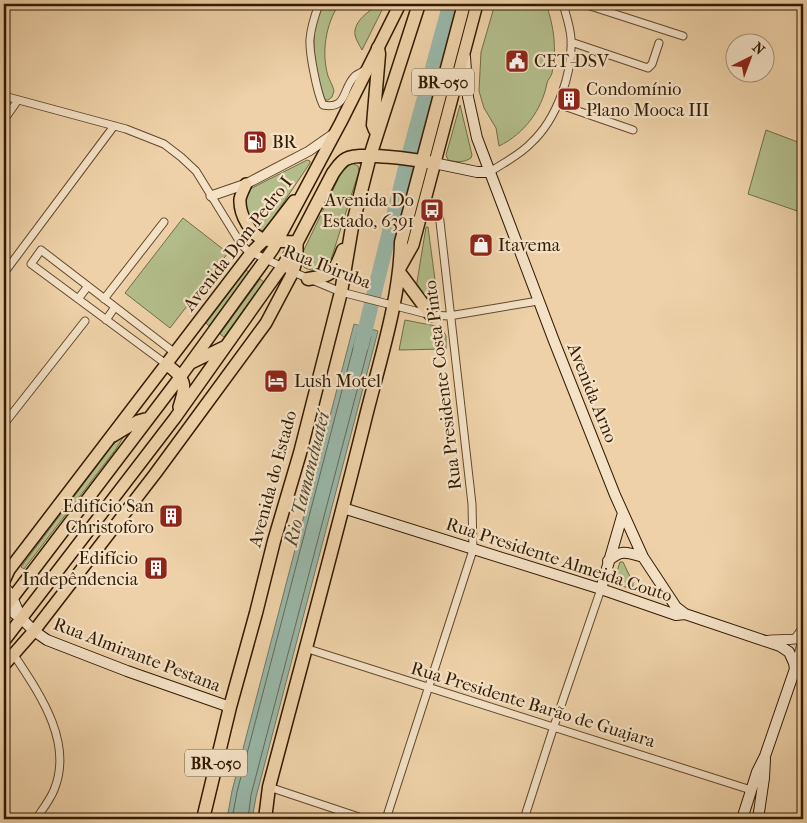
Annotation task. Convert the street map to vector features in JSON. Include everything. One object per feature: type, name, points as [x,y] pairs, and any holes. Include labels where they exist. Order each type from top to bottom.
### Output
[{"type":"highway","name":"Avenida do Estado","points":[[203,819],[230,707],[274,541],[344,293],[352,227],[370,156],[419,4]]},
{"type":"highway","name":"BR-050","points":[[265,819],[269,787],[343,508],[389,305],[400,270],[401,242],[428,162],[464,4]]},
{"type":"highway","points":[[376,135],[373,125],[378,48]]},
{"type":"highway","points":[[297,242],[333,173],[340,163],[347,158],[370,156],[428,162]]},
{"type":"highway","points":[[308,278],[326,276],[336,267],[352,227]]},
{"type":"highway","points":[[400,270],[431,315]]},
{"type":"main road","points":[[310,181],[400,4]]},
{"type":"main road","points":[[477,4],[465,51],[428,162],[477,172],[490,172]]},
{"type":"main road","name":"Avenida Arno","points":[[465,51],[466,81],[471,115],[538,301],[623,513],[643,557],[676,607],[685,614]]},
{"type":"main road","name":"Avenida Dom Pedro I","points":[[4,581],[10,570],[251,252],[264,240],[310,181]]},
{"type":"main road","name":"Avenida Dom Pedro I","points":[[4,607],[181,376],[266,259],[278,241],[310,181]]},
{"type":"main road","points":[[242,186],[233,200],[239,224],[264,240],[297,242]]},
{"type":"main road","points":[[4,641],[159,440],[282,267],[297,242]]},
{"type":"main road","points":[[4,665],[34,631],[155,474],[266,322],[294,272],[297,258],[297,242]]},
{"type":"main road","points":[[174,353],[189,363],[207,356],[228,344]]},
{"type":"main road","points":[[166,364],[181,376],[184,388],[175,418]]},
{"type":"main road","points":[[108,440],[138,421],[147,419]]},
{"type":"main road","points":[[155,474],[159,440]]},
{"type":"main road","name":"Rua Presidente Almeida Couto","points":[[343,508],[676,614],[685,614],[780,646],[789,652],[795,669]]},
{"type":"main road","points":[[601,589],[623,513]]},
{"type":"main road","points":[[608,561],[614,555],[624,552],[643,557]]},
{"type":"main road","points":[[4,586],[12,597],[22,619]]},
{"type":"main road","points":[[4,607],[22,619]]},
{"type":"main road","name":"Rua Almirante Pestana","points":[[22,619],[34,631],[48,640],[127,671],[230,707]]},
{"type":"main road","points":[[742,819],[757,772],[765,756],[795,669]]},
{"type":"main road","points":[[758,819],[765,756]]},
{"type":"street","points":[[319,4],[312,22],[310,40],[318,95],[323,105],[334,106],[341,102],[354,77],[366,70]]},
{"type":"street","points":[[490,172],[530,145],[546,127],[558,104],[567,76],[571,42],[569,23],[563,4]]},
{"type":"street","points":[[584,4],[683,36]]},
{"type":"street","points":[[571,42],[648,68],[652,64],[659,42]]},
{"type":"street","points":[[4,96],[114,126],[164,144],[196,171],[241,244],[251,252]]},
{"type":"street","points":[[4,120],[18,100]]},
{"type":"street","points":[[558,104],[633,130]]},
{"type":"street","points":[[4,273],[114,126]]},
{"type":"street","points":[[211,196],[242,186],[316,148],[334,133]]},
{"type":"street","name":"Rua Presidente Costa Pinto","points":[[386,819],[473,550],[472,504],[449,316],[438,204]]},
{"type":"street","points":[[104,299],[164,222]]},
{"type":"street","points":[[166,364],[31,264],[41,250],[174,353]]},
{"type":"street","name":"Rua Ibiruba","points":[[251,252],[344,293],[431,315],[449,316],[538,301]]},
{"type":"street","points":[[78,299],[88,286]]},
{"type":"street","points":[[106,320],[115,307]]},
{"type":"street","points":[[4,424],[86,321]]},
{"type":"street","points":[[524,819],[601,589]]},
{"type":"street","name":"Rua Presidente Almeida Couto","points":[[765,641],[776,638],[791,640],[796,638],[803,629]]},
{"type":"street","points":[[795,669],[803,641]]},
{"type":"street","name":"Rua Presidente Barão de Guajara","points":[[305,648],[751,790]]},
{"type":"street","points":[[14,655],[44,704],[54,727],[59,746],[60,768],[54,790],[36,819]]},
{"type":"street","points":[[269,787],[365,819]]},
{"type":"green space","points":[[323,4],[339,4],[331,20],[326,39],[326,67],[334,91],[332,97],[328,100],[325,100],[320,85],[314,45],[314,34]]},
{"type":"green space","points":[[380,4],[385,4],[362,50],[357,41],[355,30],[363,16]]},
{"type":"green space","points":[[495,4],[546,4],[553,29],[554,46],[552,73],[547,82],[541,103],[524,128],[499,146],[496,128],[484,108],[479,91],[481,52]]},
{"type":"green space","points":[[460,105],[472,155],[468,160],[457,162],[448,160],[446,155]]},
{"type":"green space","points":[[766,130],[803,144],[803,213],[748,194]]},
{"type":"green space","points":[[307,160],[310,163],[265,230],[258,231],[245,208],[244,200],[246,194],[250,189]]},
{"type":"green space","points":[[352,163],[358,166],[359,171],[329,266],[319,273],[305,268],[300,263],[301,256],[342,171]]},
{"type":"green space","points":[[183,218],[228,253],[170,328],[125,293]]},
{"type":"green space","points":[[426,227],[428,227],[437,295],[434,301],[429,302],[416,288]]},
{"type":"green space","points":[[246,270],[249,272],[209,326],[206,323]]},
{"type":"green space","points":[[260,279],[264,282],[224,337],[220,334]]},
{"type":"green space","points":[[405,320],[441,327],[446,336],[446,349],[399,350]]},
{"type":"green space","points":[[127,431],[116,449],[24,569],[21,567],[112,446]]},
{"type":"green space","points":[[620,562],[623,562],[633,583],[631,589],[613,583]]},
{"type":"water","name":"Rio Tamanduateí","points":[[354,324],[378,331],[256,797],[252,819],[227,819],[232,791]]},
{"type":"waterway","name":"Rio Tamanduateí","points":[[361,346],[407,162],[450,4]]},
{"type":"place","name":"CET-DSV","points":[[517,61]]},
{"type":"place","name":"Condomínio Plano Mooca III","points":[[569,99]]},
{"type":"place","name":"BR","points":[[255,142]]},
{"type":"place","name":"Avenida Do Estado, 6391","points":[[432,210]]},
{"type":"place","name":"Itavema","points":[[481,245]]},
{"type":"place","name":"Lush Motel","points":[[276,381]]},
{"type":"place","name":"Edifício San Christoforo","points":[[171,516]]},
{"type":"place","name":"Edifício Indepêndencia","points":[[156,568]]}]
